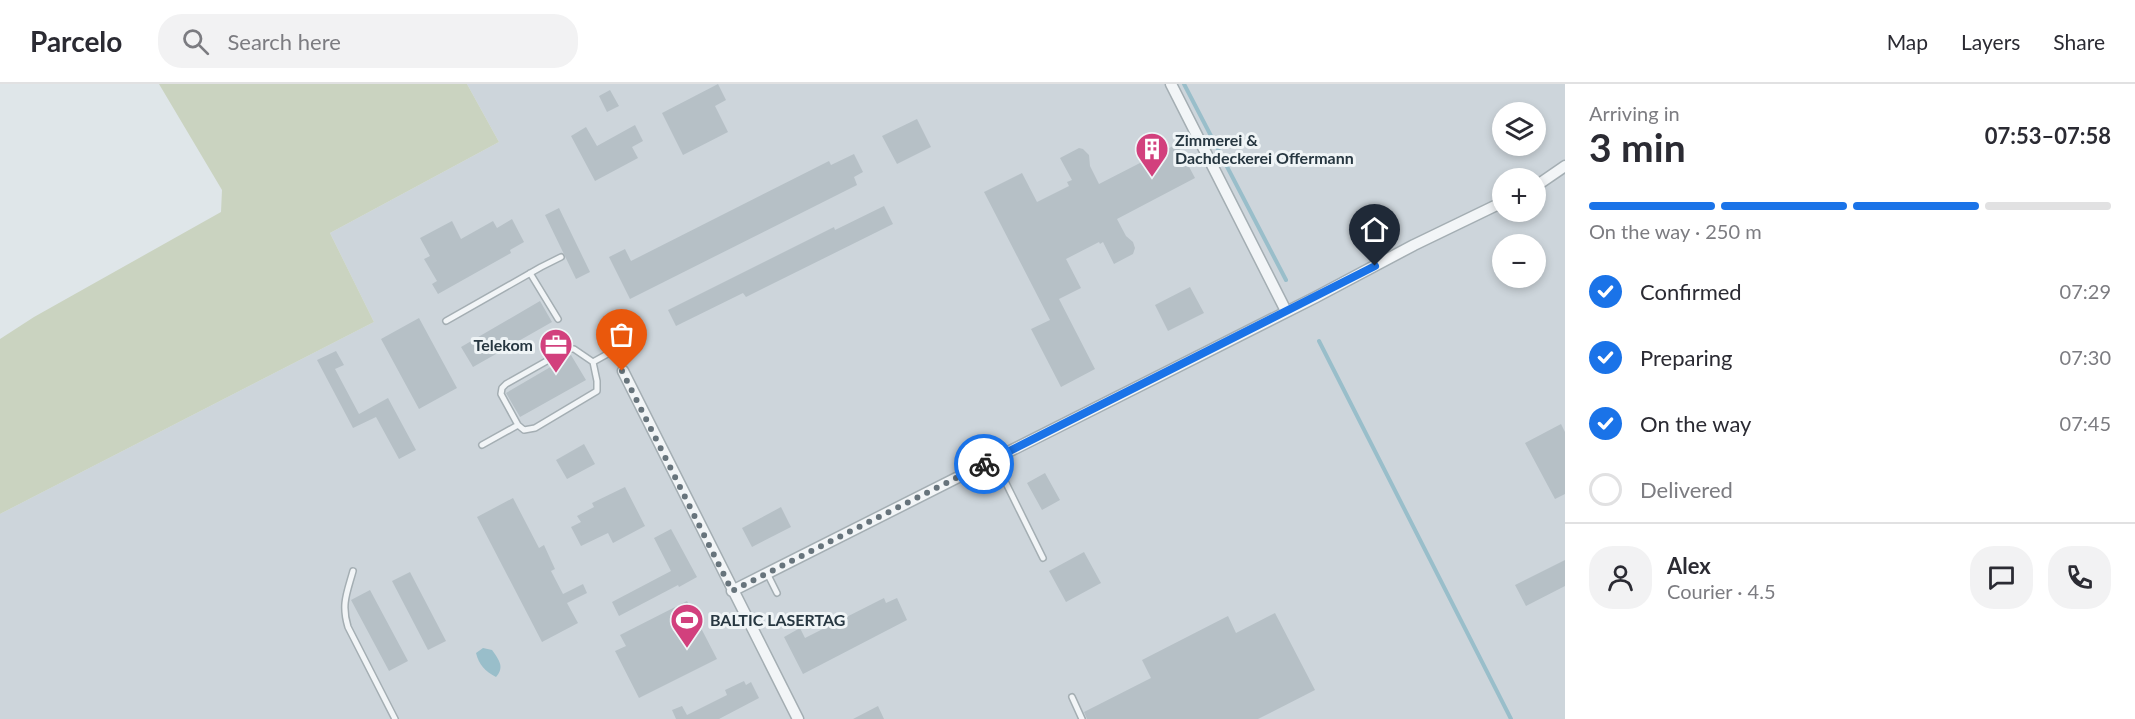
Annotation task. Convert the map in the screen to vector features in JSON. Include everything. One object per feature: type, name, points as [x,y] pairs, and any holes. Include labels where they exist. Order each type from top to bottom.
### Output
[{"type":"street","points":[[1171,84],[1286,311]]},
{"type":"street","points":[[1546,179],[1565,166]]},
{"type":"street","points":[[732,591],[1492,207]]},
{"type":"street","points":[[622,371],[798,719]]},
{"type":"lane","points":[[446,321],[561,257]]},
{"type":"lane","points":[[530,273],[558,319]]},
{"type":"lane","points":[[568,349],[574,349],[593,363],[597,391],[535,428],[525,430],[518,424],[501,394],[506,384],[568,349]]},
{"type":"lane","points":[[593,363],[611,352]]},
{"type":"lane","points":[[482,445],[518,424]]},
{"type":"lane","points":[[994,459],[1043,558]]},
{"type":"lane","points":[[353,570],[344,606],[345,617],[395,719]]},
{"type":"lane","points":[[767,573],[777,593]]},
{"type":"lane","points":[[1072,697],[1082,719]]},
{"type":"shaded area","points":[[467,84],[1565,84],[1565,719],[0,719],[0,514],[374,322],[330,233],[499,142]]},
{"type":"green space","points":[[159,84],[467,84],[499,142],[330,233],[374,322],[0,514],[0,339],[34,317],[221,212],[222,190]]},
{"type":"water","points":[[483,648],[492,650],[499,660],[501,667],[496,677],[479,661],[476,653]]},
{"type":"building","points":[[718,84],[726,100],[715,106],[728,132],[683,155],[662,113]]},
{"type":"building","points":[[610,90],[619,106],[607,112],[599,96]]},
{"type":"building","points":[[917,119],[931,147],[897,164],[882,136]]},
{"type":"building","points":[[635,125],[643,141],[632,147],[638,158],[595,181],[571,136],[586,127],[597,146]]},
{"type":"building","points":[[1177,144],[1195,178],[1117,219],[1126,236],[1133,242],[1135,248],[1133,254],[1114,264],[1103,242],[1100,244],[1099,242],[1066,259],[1081,288],[1059,299],[1095,369],[1061,387],[1031,329],[1050,320],[984,192],[1022,173],[1037,202],[1069,186],[1067,182],[1072,180],[1060,158],[1079,148],[1089,155],[1090,166],[1099,184]]},
{"type":"building","points":[[854,154],[863,172],[854,177],[857,185],[630,299],[609,257],[625,249],[631,261],[829,161],[831,165]]},
{"type":"building","points":[[884,206],[893,224],[746,297],[743,293],[676,326],[668,310],[834,227],[835,230]]},
{"type":"building","points":[[559,208],[590,272],[576,279],[545,215]]},
{"type":"building","points":[[512,219],[524,242],[510,250],[511,253],[438,294],[432,284],[437,281],[424,259],[430,256],[420,238],[452,221],[461,239],[493,221],[497,228]]},
{"type":"building","points":[[1190,287],[1204,313],[1168,331],[1155,305]]},
{"type":"building","points":[[540,301],[552,322],[473,367],[461,347]]},
{"type":"building","points":[[419,318],[457,388],[419,409],[381,339]]},
{"type":"building","points":[[336,351],[344,365],[335,369],[359,414],[388,398],[416,450],[399,459],[376,417],[353,428],[317,360]]},
{"type":"building","points":[[571,355],[586,380],[520,417],[506,393]]},
{"type":"building","points":[[1561,424],[1565,432],[1565,494],[1555,499],[1525,443]]},
{"type":"building","points":[[584,444],[595,464],[567,479],[556,460]]},
{"type":"building","points":[[1045,473],[1060,500],[1042,510],[1027,483]]},
{"type":"building","points":[[625,487],[645,526],[613,543],[608,533],[581,546],[571,527],[581,522],[577,516],[594,507],[592,503]]},
{"type":"building","points":[[513,498],[539,548],[544,545],[555,569],[551,571],[563,594],[583,584],[587,593],[567,603],[578,623],[542,642],[477,517]]},
{"type":"building","points":[[781,507],[791,527],[752,547],[742,528]]},
{"type":"building","points":[[671,529],[697,577],[619,616],[612,602],[671,571],[654,538]]},
{"type":"building","points":[[1084,552],[1101,583],[1066,602],[1049,571]]},
{"type":"building","points":[[1565,560],[1565,586],[1526,606],[1515,585]]},
{"type":"building","points":[[410,572],[446,641],[428,650],[392,581]]},
{"type":"building","points":[[370,590],[408,661],[389,671],[351,600]]},
{"type":"building","points":[[884,598],[886,603],[897,598],[907,620],[803,674],[784,637],[800,628],[805,638]]},
{"type":"building","points":[[687,601],[717,659],[639,698],[615,651],[626,646],[620,635]]},
{"type":"building","points":[[1275,613],[1315,690],[1258,719],[1087,719],[1084,712],[1151,678],[1142,660],[1228,616],[1236,633]]},
{"type":"building","points":[[744,681],[746,685],[751,682],[759,698],[719,719],[676,719],[672,710],[682,706],[687,715],[727,695],[725,690]]},
{"type":"building","points":[[878,706],[884,719],[853,719]]},
{"type":"waterway","points":[[1184,84],[1286,280]]},
{"type":"waterway","points":[[1319,341],[1511,719]]},
{"type":"way so far","points":[[622,371],[732,591],[984,464]]},
{"type":"place","name":"Zimmerei & Dachdeckerei Offermann","points":[[1152,178]]},
{"type":"place","name":"Telekom","points":[[556,374]]},
{"type":"place","name":"BALTIC LASERTAG","points":[[687,649]]},
{"type":"route","points":[[984,464],[1375,266]]}]
